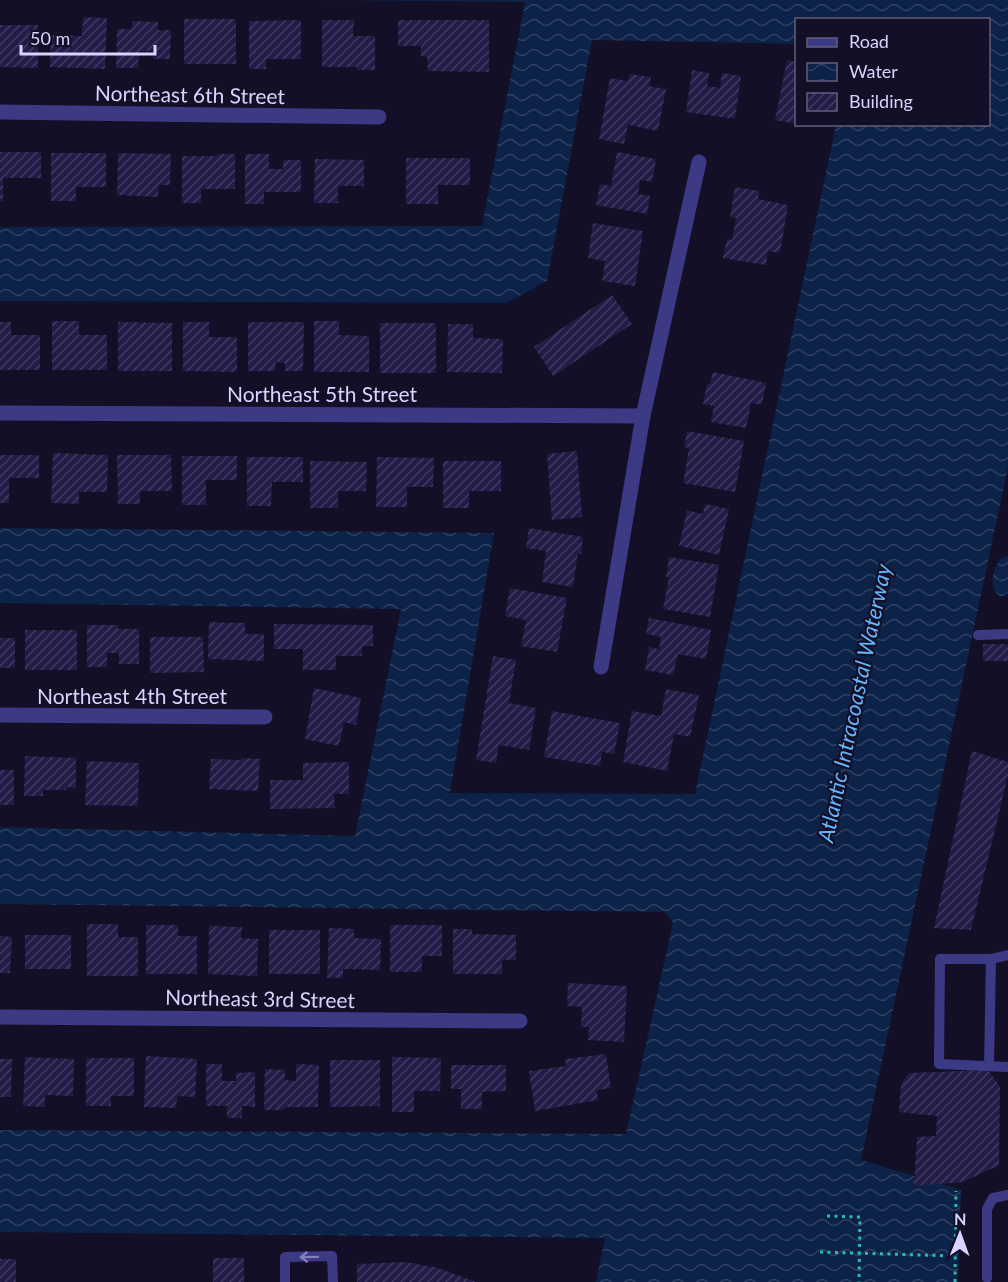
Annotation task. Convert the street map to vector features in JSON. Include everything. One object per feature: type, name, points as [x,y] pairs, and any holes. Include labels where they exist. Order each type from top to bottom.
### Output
[{"type":"street","name":"Northeast 6th Street","points":[[0,112],[379,117]]},
{"type":"street","points":[[601,667],[643,416],[699,162]]},
{"type":"street","name":"Northeast 5th Street","points":[[0,412],[643,416]]},
{"type":"street","name":"Northeast 4th Street","points":[[0,715],[265,717]]},
{"type":"street","name":"Northeast 3rd Street","points":[[0,1017],[520,1021]]},
{"type":"lane","points":[[978,634],[1008,634]]},
{"type":"lane","points":[[1008,955],[991,959],[940,959],[939,979],[939,1064],[1008,1067]]},
{"type":"lane","points":[[989,1066],[991,959]]},
{"type":"lane","points":[[987,1278],[988,1204],[996,1197],[1008,1195]]},
{"type":"lane","points":[[285,1282],[285,1257],[332,1256],[333,1282]]},
{"type":"path","points":[[955,1282],[956,1191]]},
{"type":"path","points":[[827,1216],[860,1216],[859,1282]]},
{"type":"path","points":[[820,1252],[955,1256]]},
{"type":"water","name":"Atlantic Intracoastal Waterway","points":[[323,0],[1008,0],[1008,467],[861,1160],[961,1190],[958,1282],[596,1282],[605,1238],[0,1232],[0,1130],[626,1134],[673,923],[665,912],[0,904],[0,827],[355,836],[401,609],[0,603],[0,528],[494,533],[450,793],[695,794],[836,126],[990,126],[990,18],[795,18],[795,44],[592,40],[547,281],[506,303],[0,301],[0,227],[482,226],[525,2]]},
{"type":"water","points":[[1008,556],[1008,593],[1001,597],[994,588],[993,578],[1001,558]]},
{"type":"building","points":[[83,17],[107,18],[105,69],[50,67],[51,35],[82,36]]},
{"type":"building","points":[[184,19],[236,19],[236,64],[184,64]]},
{"type":"building","points":[[301,20],[301,59],[266,59],[266,69],[249,69],[249,21]]},
{"type":"building","points":[[322,20],[354,20],[353,36],[375,36],[375,70],[357,70],[357,67],[322,67]]},
{"type":"building","points":[[398,20],[489,20],[489,72],[428,71],[427,57],[421,56],[421,46],[398,46]]},
{"type":"building","points":[[132,21],[158,22],[158,30],[171,30],[170,59],[153,59],[153,51],[139,51],[138,68],[116,68],[117,29],[132,29]]},
{"type":"building","points":[[0,25],[38,25],[38,68],[0,67]]},
{"type":"building","points":[[787,60],[795,62],[795,124],[775,120]]},
{"type":"building","points":[[692,70],[709,73],[707,86],[720,88],[722,73],[741,76],[735,119],[686,112]]},
{"type":"building","points":[[629,74],[651,77],[649,86],[666,89],[658,131],[628,125],[624,144],[599,139],[610,78],[628,81]]},
{"type":"building","points":[[0,152],[41,152],[41,178],[3,178],[3,201],[0,201]]},
{"type":"building","points":[[617,152],[656,159],[652,182],[640,180],[638,194],[650,196],[647,214],[596,205],[600,184],[611,186]]},
{"type":"building","points":[[51,153],[106,153],[106,187],[76,187],[76,201],[51,201]]},
{"type":"building","points":[[118,153],[171,154],[170,185],[159,185],[158,197],[117,195]]},
{"type":"building","points":[[217,154],[235,154],[235,189],[201,189],[201,203],[182,203],[182,156],[217,156]]},
{"type":"building","points":[[245,154],[269,154],[269,169],[283,169],[283,160],[301,160],[301,192],[264,192],[264,204],[245,204]]},
{"type":"building","points":[[406,158],[470,158],[470,185],[438,185],[438,204],[406,204]]},
{"type":"building","points":[[315,159],[364,160],[364,186],[338,186],[338,203],[314,203]]},
{"type":"building","points":[[735,187],[759,191],[758,199],[788,205],[780,253],[768,251],[766,265],[723,258],[727,239],[732,240],[736,218],[730,217]]},
{"type":"building","points":[[593,223],[643,231],[635,286],[602,281],[605,261],[588,258]]},
{"type":"building","points":[[612,295],[632,324],[553,376],[534,347]]},
{"type":"building","points":[[52,321],[79,321],[79,335],[107,335],[107,370],[52,370]]},
{"type":"building","points":[[314,321],[339,321],[339,335],[369,336],[369,372],[314,372]]},
{"type":"building","points":[[0,322],[11,322],[11,335],[40,335],[40,370],[0,370]]},
{"type":"building","points":[[118,322],[172,323],[172,371],[118,371]]},
{"type":"building","points":[[183,322],[209,322],[209,337],[237,337],[237,372],[183,371]]},
{"type":"building","points":[[248,322],[304,322],[303,371],[285,371],[285,363],[276,362],[275,371],[248,371]]},
{"type":"building","points":[[380,323],[436,323],[436,373],[380,373]]},
{"type":"building","points":[[448,324],[473,324],[473,338],[503,339],[502,373],[447,372]]},
{"type":"building","points":[[713,372],[766,383],[762,405],[751,403],[746,428],[711,422],[714,406],[703,404],[707,384],[710,384]]},
{"type":"building","points":[[687,431],[744,441],[735,492],[683,483],[689,448],[684,447]]},
{"type":"building","points":[[577,451],[582,517],[552,520],[547,454]]},
{"type":"building","points":[[53,453],[108,455],[107,492],[79,492],[79,504],[51,503]]},
{"type":"building","points":[[0,455],[39,455],[39,478],[9,478],[9,503],[0,503]]},
{"type":"building","points":[[117,455],[171,455],[172,491],[140,491],[140,504],[118,504]]},
{"type":"building","points":[[182,456],[237,456],[237,480],[206,480],[206,505],[182,505]]},
{"type":"building","points":[[247,457],[303,457],[303,482],[272,482],[271,506],[247,506]]},
{"type":"building","points":[[377,457],[434,458],[433,487],[407,487],[407,507],[376,507]]},
{"type":"building","points":[[310,461],[367,462],[366,491],[338,491],[338,508],[310,508]]},
{"type":"building","points":[[443,461],[501,461],[501,491],[469,491],[469,508],[443,508]]},
{"type":"building","points":[[705,504],[729,509],[719,555],[679,546],[687,510],[703,514]]},
{"type":"building","points":[[529,528],[583,537],[573,587],[542,582],[546,551],[526,548]]},
{"type":"building","points":[[669,557],[719,565],[710,617],[663,609],[669,577],[666,577]]},
{"type":"building","points":[[510,588],[567,598],[557,652],[521,646],[526,620],[505,616]]},
{"type":"building","points":[[649,618],[711,630],[706,659],[678,654],[673,675],[645,670],[649,647],[659,649],[661,637],[646,634]]},
{"type":"building","points":[[209,622],[245,623],[245,634],[264,634],[264,661],[208,659]]},
{"type":"building","points":[[274,624],[373,625],[373,646],[362,646],[362,656],[336,656],[336,670],[303,670],[303,649],[274,649]]},
{"type":"building","points":[[87,625],[118,625],[118,629],[139,629],[139,664],[119,664],[119,653],[107,653],[107,667],[87,667]]},
{"type":"building","points":[[25,630],[77,630],[77,670],[25,670]]},
{"type":"building","points":[[150,637],[203,637],[204,672],[150,673]]},
{"type":"building","points":[[0,638],[15,638],[15,668],[0,668]]},
{"type":"building","points":[[983,644],[1008,644],[1008,661],[983,661]]},
{"type":"building","points":[[493,656],[516,660],[509,703],[536,708],[529,750],[499,745],[496,763],[476,760]]},
{"type":"building","points":[[314,688],[361,698],[356,725],[344,722],[339,746],[305,739]]},
{"type":"building","points":[[666,689],[699,695],[690,737],[674,734],[667,771],[623,762],[632,711],[661,716]]},
{"type":"building","points":[[552,711],[620,723],[614,754],[602,752],[600,766],[544,757]]},
{"type":"building","points":[[972,751],[1008,762],[1008,775],[971,930],[934,928]]},
{"type":"building","points":[[25,756],[76,758],[76,788],[43,790],[43,796],[24,796]]},
{"type":"building","points":[[241,758],[260,759],[258,791],[209,789],[211,759],[241,760]]},
{"type":"building","points":[[87,761],[139,763],[138,806],[85,805]]},
{"type":"building","points":[[349,762],[349,794],[334,794],[335,808],[270,809],[270,780],[303,780],[303,763]]},
{"type":"building","points":[[0,770],[14,770],[14,805],[0,805]]},
{"type":"building","points":[[87,924],[118,924],[118,937],[138,937],[138,976],[87,976]]},
{"type":"building","points":[[146,925],[178,925],[178,936],[197,936],[197,974],[146,974]]},
{"type":"building","points":[[390,925],[442,925],[442,956],[422,956],[422,972],[390,972]]},
{"type":"building","points":[[209,926],[242,927],[241,938],[258,939],[257,976],[208,974]]},
{"type":"building","points":[[329,928],[354,929],[354,938],[381,939],[380,970],[343,969],[343,978],[327,978]]},
{"type":"building","points":[[453,929],[472,929],[472,934],[516,935],[516,960],[502,960],[502,974],[453,974]]},
{"type":"building","points":[[269,930],[320,930],[320,974],[269,974]]},
{"type":"building","points":[[25,935],[71,935],[71,969],[25,969]]},
{"type":"building","points":[[0,936],[12,937],[10,973],[0,973]]},
{"type":"building","points":[[568,983],[627,986],[624,1042],[588,1040],[589,1027],[581,1027],[582,1007],[567,1006]]},
{"type":"building","points":[[606,1054],[611,1088],[597,1090],[598,1100],[535,1111],[529,1071],[566,1066],[565,1059]]},
{"type":"building","points":[[146,1056],[197,1059],[195,1097],[177,1096],[176,1108],[144,1107]]},
{"type":"building","points":[[25,1057],[74,1059],[73,1096],[45,1095],[45,1107],[23,1106]]},
{"type":"building","points":[[392,1057],[441,1058],[440,1091],[414,1091],[414,1112],[392,1112]]},
{"type":"building","points":[[86,1058],[134,1058],[134,1096],[111,1096],[111,1106],[86,1106]]},
{"type":"building","points":[[0,1059],[12,1059],[11,1097],[0,1097]]},
{"type":"building","points":[[330,1060],[380,1060],[380,1106],[330,1107]]},
{"type":"building","points":[[206,1064],[222,1064],[222,1081],[236,1081],[236,1073],[255,1072],[255,1107],[242,1106],[242,1118],[227,1118],[227,1106],[206,1106]]},
{"type":"building","points":[[296,1064],[319,1065],[318,1107],[285,1107],[284,1110],[264,1110],[265,1069],[285,1070],[285,1080],[296,1081]]},
{"type":"building","points":[[451,1065],[506,1065],[506,1091],[482,1092],[482,1109],[461,1109],[461,1089],[451,1089]]},
{"type":"building","points":[[988,1070],[1000,1087],[999,1165],[963,1182],[914,1186],[917,1137],[936,1136],[937,1116],[899,1112],[901,1084],[909,1073]]},
{"type":"building","points":[[213,1258],[244,1258],[244,1282],[213,1282]]},
{"type":"building","points":[[0,1259],[16,1259],[16,1282],[0,1282]]},
{"type":"building","points":[[406,1262],[438,1268],[476,1282],[357,1282],[357,1264]]}]
